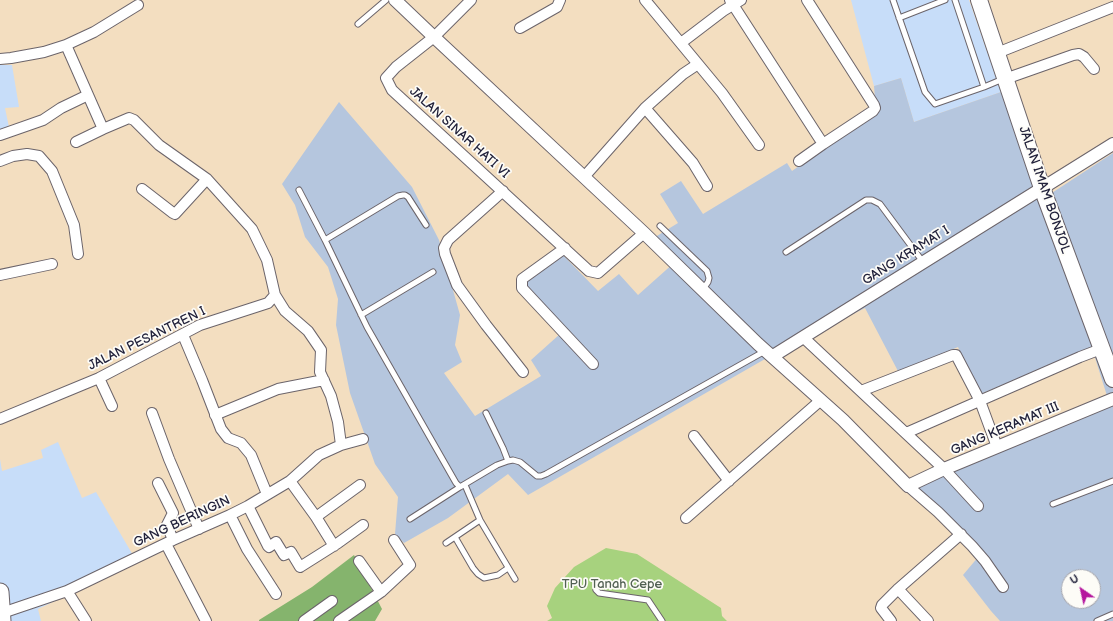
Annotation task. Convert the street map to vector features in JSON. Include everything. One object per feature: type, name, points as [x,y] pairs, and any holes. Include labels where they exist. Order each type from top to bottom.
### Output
[{"type":"highway","points":[[0,592],[1,614]]},
{"type":"main road","name":"JALAN IMAM BONJOL","points":[[978,0],[1042,188],[1113,379]]},
{"type":"street","points":[[395,0],[843,420],[908,486],[961,534],[985,561],[1003,587]]},
{"type":"street","points":[[434,37],[471,0]]},
{"type":"street","points":[[520,28],[557,7],[560,0]]},
{"type":"street","points":[[645,0],[728,102],[759,145]]},
{"type":"street","points":[[799,161],[822,144],[873,111],[875,108],[807,0]]},
{"type":"street","points":[[681,43],[735,2],[822,144]]},
{"type":"street","points":[[0,59],[37,53],[66,45],[94,32],[138,5]]},
{"type":"street","points":[[997,53],[1113,7]]},
{"type":"street","name":"JALAN SINAR HATI VI","points":[[434,37],[396,67],[386,78],[392,90],[590,270],[598,273],[644,233]]},
{"type":"street","points":[[66,45],[103,129]]},
{"type":"street","points":[[1005,79],[1078,54],[1084,57],[1094,69]]},
{"type":"street","points":[[584,177],[645,108],[683,74],[698,64]]},
{"type":"street","points":[[0,135],[43,120],[61,108],[88,95]]},
{"type":"street","points":[[645,108],[693,162],[708,186]]},
{"type":"street","points":[[76,142],[129,118],[134,120],[159,145],[207,179],[252,229],[267,260],[275,295],[285,311],[308,331],[321,350],[320,372],[331,396],[338,422],[341,445]]},
{"type":"street","name":"GANG KRAMAT I","points":[[770,353],[786,349],[1113,144]]},
{"type":"street","points":[[0,160],[27,154],[39,156],[52,171],[74,224],[78,254]]},
{"type":"street","points":[[142,189],[175,214],[207,179]]},
{"type":"street","points":[[504,191],[448,240],[444,248],[457,285],[523,372]]},
{"type":"street","points":[[565,248],[522,279],[522,288],[593,364]]},
{"type":"street","points":[[0,275],[52,264]]},
{"type":"street","name":"JALAN PESANTREN I","points":[[0,419],[99,378],[200,325],[268,302],[275,295]]},
{"type":"street","points":[[183,335],[220,429],[228,438],[241,443],[251,456],[268,494]]},
{"type":"street","points":[[804,338],[944,469],[978,506]]},
{"type":"street","points":[[906,433],[1101,349]]},
{"type":"street","points":[[861,391],[956,355],[980,401],[997,447]]},
{"type":"street","points":[[99,378],[112,406]]},
{"type":"street","points":[[215,415],[278,389],[324,380]]},
{"type":"street","points":[[686,518],[821,400]]},
{"type":"street","name":"GANG KERAMAT III","points":[[908,486],[944,469],[1113,400]]},
{"type":"street","points":[[152,413],[169,459],[199,528]]},
{"type":"street","points":[[694,436],[730,481]]},
{"type":"street","name":"GANG BERINGIN","points":[[1,614],[8,610],[67,591],[199,528],[230,515],[290,481],[319,455],[341,445],[363,439]]},
{"type":"street","points":[[290,481],[316,517],[334,546]]},
{"type":"street","points":[[158,484],[173,513],[167,525],[169,542],[206,621]]},
{"type":"street","points":[[316,517],[360,485]]},
{"type":"street","points":[[248,506],[268,546],[269,547],[276,542],[284,555],[291,552],[300,567],[334,546],[363,525]]},
{"type":"street","points":[[230,515],[247,549],[276,594]]},
{"type":"street","points":[[892,621],[881,606],[898,589],[961,534]]},
{"type":"street","points":[[340,621],[381,592],[410,565],[394,540]]},
{"type":"street","points":[[359,560],[381,592]]},
{"type":"street","points":[[898,589],[928,621]]},
{"type":"street","points":[[67,591],[86,621]]},
{"type":"street","points":[[304,621],[332,601]]},
{"type":"lane","points":[[358,24],[386,0]]},
{"type":"lane","points":[[893,0],[926,92],[935,104],[1005,79]]},
{"type":"lane","points":[[899,18],[945,0]]},
{"type":"lane","points":[[955,0],[984,87]]},
{"type":"lane","points":[[300,190],[361,315],[441,456],[462,486],[515,579]]},
{"type":"lane","points":[[325,240],[402,195],[408,197],[426,225]]},
{"type":"lane","points":[[786,252],[866,200],[872,200],[880,204],[923,262]]},
{"type":"lane","points":[[660,226],[707,271],[709,278],[703,289]]},
{"type":"lane","points":[[361,315],[433,272]]},
{"type":"lane","points":[[410,519],[497,465],[508,461],[513,460],[520,462],[537,476],[541,476],[770,353]]},
{"type":"lane","points":[[486,412],[508,461]]},
{"type":"lane","points":[[1053,504],[1113,481]]},
{"type":"lane","points":[[446,543],[480,520]]},
{"type":"lane","points":[[456,537],[473,568],[484,578],[498,574],[508,568]]},
{"type":"lane","points":[[596,590],[599,593],[648,600],[662,621]]},
{"type":"lane","points":[[1097,621],[1113,614]]},
{"type":"shaded area","points":[[851,0],[969,0],[1001,92],[914,122],[901,78],[874,86]]},
{"type":"shaded area","points":[[0,65],[12,65],[19,107],[5,108],[10,132],[0,136]]},
{"type":"shaded area","points":[[901,78],[914,122],[1001,92],[1038,202],[1113,153],[1113,621],[1000,621],[963,575],[979,556],[913,487],[1108,399],[1092,348],[978,395],[958,347],[899,373],[865,308],[765,359],[528,495],[508,474],[448,518],[404,543],[395,534],[398,497],[375,464],[350,393],[336,325],[338,299],[328,267],[305,237],[295,205],[282,184],[339,102],[412,187],[439,240],[460,315],[455,345],[462,362],[444,373],[475,416],[541,376],[531,360],[560,334],[520,287],[560,252],[598,291],[619,274],[638,295],[675,262],[652,239],[678,223],[660,194],[681,181],[703,214],[787,163],[792,171],[876,111],[874,86]]},
{"type":"shaded area","points":[[58,442],[82,498],[96,492],[137,562],[38,609],[41,621],[0,621],[0,459],[2,471],[43,458],[41,450]]},
{"type":"green space","name":"TPU Tanah Cepe","points":[[606,548],[637,554],[721,608],[722,616],[727,621],[547,621],[552,618],[547,606],[555,588],[574,567]]},
{"type":"green space","points":[[354,555],[382,609],[375,621],[259,621],[312,587]]}]
